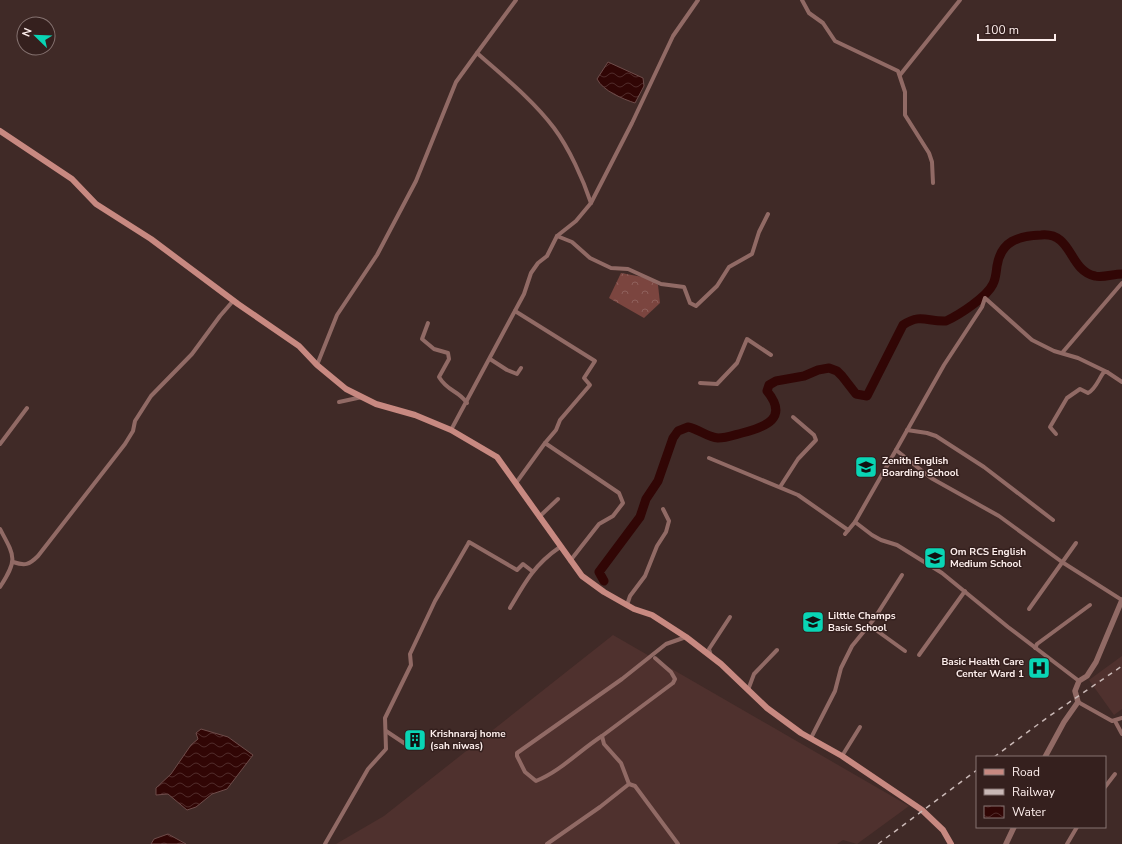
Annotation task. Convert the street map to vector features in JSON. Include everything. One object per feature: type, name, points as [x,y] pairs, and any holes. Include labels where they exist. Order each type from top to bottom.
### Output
[{"type":"main road","points":[[0,131],[72,179],[96,204],[158,244],[233,301],[299,346],[317,365],[346,389],[376,404],[414,415],[451,430],[497,457],[582,576],[604,592],[627,605],[652,615],[686,637],[711,656],[767,708],[801,733],[842,756],[922,810],[943,830],[951,844]]},
{"type":"street","points":[[317,365],[337,315],[377,255],[416,181],[456,82],[516,0]]},
{"type":"street","points":[[451,430],[467,404],[515,311],[531,274],[538,263],[547,256],[557,236],[576,221],[591,203],[632,123],[673,36],[698,0]]},
{"type":"street","points":[[802,0],[809,14],[822,23],[836,41],[898,71],[905,97],[903,111],[929,154],[932,162],[933,183]]},
{"type":"street","points":[[900,75],[960,0]]},
{"type":"street","points":[[477,52],[543,115],[555,130],[584,184],[591,203]]},
{"type":"street","points":[[557,236],[572,242],[590,258],[611,268],[628,269],[661,284],[684,287],[690,303],[696,306],[717,286],[729,267],[752,254],[759,232],[768,214]]},
{"type":"street","points":[[1062,353],[1122,283]]},
{"type":"street","points":[[845,534],[855,522],[944,364],[982,307],[985,298],[1032,340],[1078,358],[1107,372],[1122,382]]},
{"type":"street","points":[[13,562],[24,565],[31,564],[38,556],[125,444],[133,431],[135,421],[151,396],[192,354],[207,332],[233,301]]},
{"type":"street","points":[[515,311],[596,361],[584,378],[590,386],[560,420],[556,430],[516,483]]},
{"type":"street","points":[[428,323],[422,339],[434,350],[448,354],[449,359],[439,377],[445,387],[462,396],[467,404]]},
{"type":"street","points":[[700,383],[717,384],[737,363],[747,339],[771,355]]},
{"type":"street","points":[[490,359],[507,370],[517,374],[521,368]]},
{"type":"street","points":[[1056,434],[1050,427],[1067,398],[1080,389],[1088,393],[1092,391],[1104,372],[1107,372]]},
{"type":"street","points":[[339,402],[362,397]]},
{"type":"street","points":[[0,444],[27,408]]},
{"type":"street","points":[[780,487],[798,459],[816,440],[814,435],[793,417]]},
{"type":"street","points":[[907,430],[927,432],[936,436],[984,467],[1052,520]]},
{"type":"street","points":[[545,443],[619,493],[623,503],[612,516],[599,524],[570,561]]},
{"type":"street","points":[[896,450],[931,478],[999,516],[1062,562],[1122,600],[1096,662],[1087,676],[1079,681],[1075,691],[1078,702],[1115,722],[1122,734]]},
{"type":"street","points":[[709,458],[798,495],[848,530]]},
{"type":"street","points":[[539,517],[558,499]]},
{"type":"street","points":[[627,605],[630,596],[645,576],[657,546],[666,532],[669,521],[663,510]]},
{"type":"street","points":[[855,522],[872,536],[897,545],[942,573],[1035,648],[1079,681]]},
{"type":"street","points":[[0,529],[12,552],[13,562],[0,587]]},
{"type":"street","points":[[325,844],[368,770],[386,748],[385,718],[411,665],[410,654],[435,601],[468,544],[470,542],[516,570],[523,564],[532,571]]},
{"type":"street","points":[[1029,610],[1076,543]]},
{"type":"street","points":[[510,608],[532,571],[544,558],[560,547]]},
{"type":"street","points":[[811,738],[835,691],[841,668],[849,651],[869,625],[902,575]]},
{"type":"street","points":[[919,655],[965,591]]},
{"type":"street","points":[[1035,648],[1038,644],[1090,606]]},
{"type":"street","points":[[711,656],[709,649],[730,617]]},
{"type":"street","points":[[869,625],[905,651]]},
{"type":"street","points":[[655,658],[671,672],[675,679],[673,683],[602,736],[582,749],[560,767],[536,781],[525,772],[517,753],[622,679],[666,644],[686,637]]},
{"type":"street","points":[[748,690],[754,674],[777,650]]},
{"type":"street","points":[[1046,756],[1064,722],[1078,702]]},
{"type":"street","points":[[1115,722],[1122,718]]},
{"type":"street","points":[[842,756],[860,727]]},
{"type":"street","points":[[386,731],[413,749]]},
{"type":"street","points":[[602,736],[604,744],[621,763],[629,784],[634,786],[678,844]]},
{"type":"street","points":[[1106,786],[1115,774]]},
{"type":"street","points":[[547,844],[600,807],[629,784]]},
{"type":"street","points":[[1006,844],[1014,828]]},
{"type":"street","points":[[1067,844],[1076,828]]},
{"type":"shaded area","points":[[613,635],[909,806],[857,844],[843,840],[837,844],[336,844],[384,816]]},
{"type":"shaded area","points":[[1122,656],[1122,709],[1114,715],[1089,680]]},
{"type":"green space","points":[[621,273],[648,278],[658,285],[660,303],[644,318],[609,298]]},
{"type":"water","points":[[608,62],[643,78],[644,86],[635,103],[608,91],[597,79]]},
{"type":"water","points":[[201,729],[228,737],[253,755],[227,789],[212,794],[196,807],[187,810],[168,794],[156,795],[156,788],[171,774],[191,745],[198,739],[196,733]]},
{"type":"water","points":[[168,834],[186,844],[151,844],[154,839]]},
{"type":"waterway","points":[[604,581],[599,572],[640,517],[646,499],[658,481],[673,438],[678,431],[688,427],[710,436],[724,438],[759,428],[772,420],[775,415],[776,408],[767,391],[769,385],[776,381],[804,376],[818,370],[829,368],[837,371],[856,394],[867,396],[903,325],[915,319],[946,321],[972,305],[985,294],[993,284],[1002,251],[1007,245],[1018,239],[1041,235],[1051,236],[1059,239],[1065,245],[1074,260],[1086,272],[1095,276],[1122,274]]},
{"type":"railway","points":[[995,756],[1048,717],[1122,666]]},
{"type":"railway","points":[[878,844],[976,771]]},
{"type":"place","name":"Zenith English Boarding School","points":[[866,467]]},
{"type":"place","name":"Om RCS English Medium School","points":[[935,558]]},
{"type":"place","name":"Lilttle Champs Basic School","points":[[813,622]]},
{"type":"place","name":"Basic Health Care Center Ward 1","points":[[1039,668]]},
{"type":"place","name":"Krishnaraj home (sah niwas)","points":[[415,740]]}]
